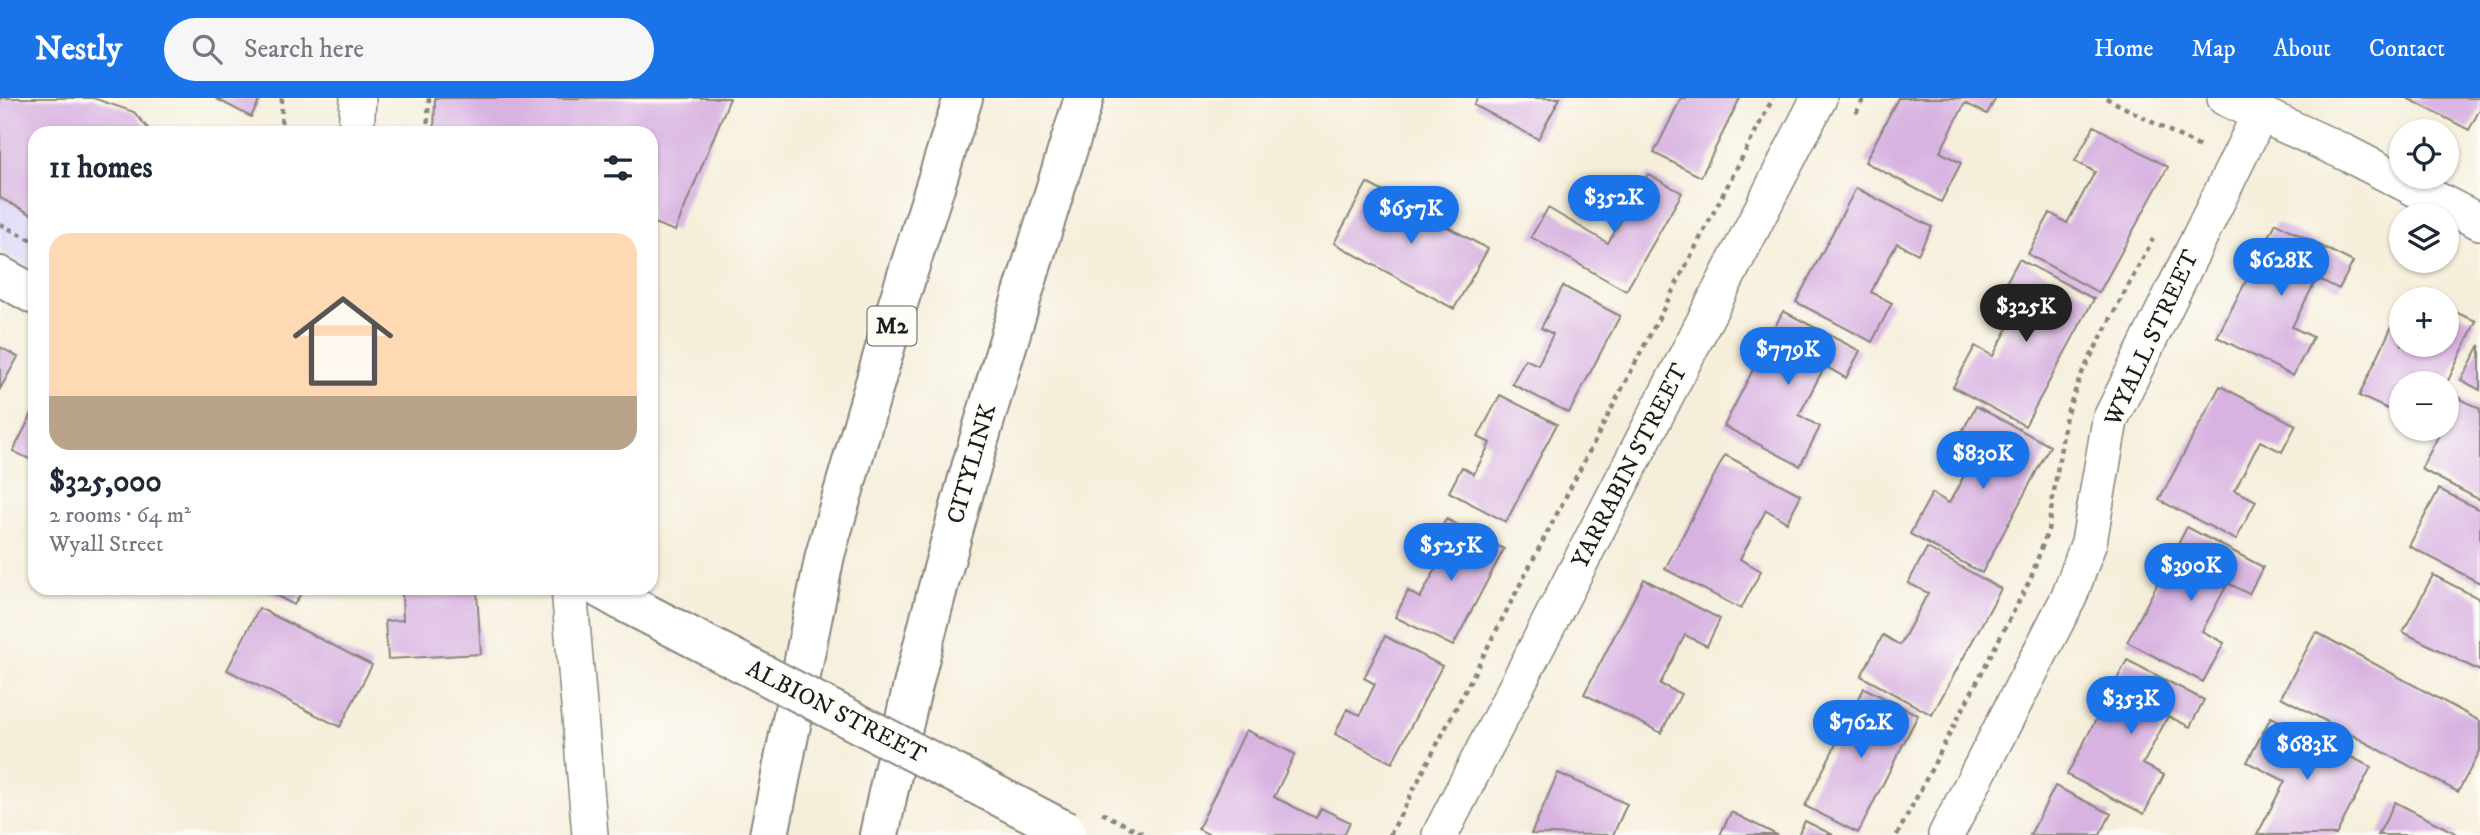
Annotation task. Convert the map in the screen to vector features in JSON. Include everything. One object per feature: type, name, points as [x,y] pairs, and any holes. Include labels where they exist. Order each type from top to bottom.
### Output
[{"type":"main road","name":"M2","points":[[769,835],[825,555],[900,298],[963,98]]},
{"type":"main road","name":"CITYLINK","points":[[879,835],[948,548],[1027,276],[1084,98]]},
{"type":"main road","points":[[0,276],[28,291]]},
{"type":"main road","name":"ALBION STREET","points":[[612,595],[1078,825]]},
{"type":"street","points":[[356,126],[358,98]]},
{"type":"street","name":"YARRABIN STREET","points":[[1440,835],[1819,98]]},
{"type":"street","points":[[2225,98],[2346,153],[2480,222]]},
{"type":"street","name":"WYALL STREET","points":[[1946,835],[2069,597],[2089,542],[2110,419],[2260,114]]},
{"type":"street","points":[[570,595],[590,835]]},
{"type":"path","points":[[281,126],[282,98]]},
{"type":"path","points":[[427,126],[429,98]]},
{"type":"path","points":[[1390,835],[1773,98]]},
{"type":"path","points":[[2106,98],[2202,148],[2195,159]]},
{"type":"path","points":[[0,224],[28,238]]},
{"type":"path","points":[[1897,835],[2030,580],[2048,530],[2066,415],[2082,373],[2158,231]]},
{"type":"path","points":[[1078,825],[1146,835]]},
{"type":"shaded area","points":[[0,107],[28,128],[28,266],[0,252]]},
{"type":"building","points":[[0,98],[93,98],[134,112],[146,126],[28,126],[28,212],[0,198]]},
{"type":"building","points":[[215,98],[261,98],[251,117]]},
{"type":"building","points":[[435,98],[730,98],[675,231],[658,225],[658,126],[434,126]]},
{"type":"building","points":[[1478,98],[1560,98],[1538,139],[1474,105]]},
{"type":"building","points":[[1681,98],[1740,98],[1701,177],[1654,153]]},
{"type":"building","points":[[1898,98],[1996,98],[1987,114],[1965,103],[1940,152],[1961,163],[1941,202],[1865,162]]},
{"type":"building","points":[[2407,98],[2480,98],[2480,109],[2469,130],[2459,125],[2459,119],[2448,119]]},
{"type":"building","points":[[2094,126],[2168,167],[2099,293],[2028,254],[2050,213],[2067,223],[2095,172],[2075,161]]},
{"type":"building","points":[[1648,174],[1682,193],[1626,291],[1531,237],[1548,208],[1608,243]]},
{"type":"building","points":[[1367,183],[1488,249],[1454,309],[1334,243]]},
{"type":"building","points":[[1856,188],[1932,227],[1918,254],[1897,243],[1871,292],[1892,303],[1872,342],[1796,302]]},
{"type":"building","points":[[2276,223],[2353,262],[2339,289],[2317,278],[2292,327],[2313,337],[2293,376],[2217,337]]},
{"type":"building","points":[[2019,259],[2094,299],[2025,426],[1953,387],[1975,346],[1993,356],[2020,305],[2000,294]]},
{"type":"building","points":[[1563,286],[1620,316],[1569,413],[1512,384],[1525,359],[1538,365],[1553,334],[1541,328]]},
{"type":"building","points":[[1783,311],[1860,351],[1846,378],[1825,366],[1799,415],[1820,427],[1800,466],[1724,426]]},
{"type":"building","points":[[2459,314],[2476,321],[2453,371],[2389,371],[2389,410],[2359,396],[2389,332],[2389,357],[2459,357]]},
{"type":"building","points":[[2480,345],[2480,390],[2461,380]]},
{"type":"building","points":[[0,347],[18,357],[0,389]]},
{"type":"building","points":[[2220,386],[2296,425],[2282,452],[2260,441],[2235,490],[2256,501],[2236,540],[2159,500]]},
{"type":"building","points":[[1500,395],[1557,424],[1506,522],[1449,492],[1462,467],[1474,474],[1490,443],[1478,437]]},
{"type":"building","points":[[2459,398],[2480,409],[2480,500],[2421,469],[2436,441],[2459,441]]},
{"type":"building","points":[[1976,406],[2050,446],[1982,573],[1910,534],[1932,493],[1949,503],[1977,452],[1957,441]]},
{"type":"building","points":[[28,422],[28,458],[13,451]]},
{"type":"building","points":[[1725,455],[1801,495],[1787,522],[1766,510],[1740,559],[1761,571],[1741,609],[1665,569]]},
{"type":"building","points":[[2439,489],[2480,510],[2480,583],[2409,546]]},
{"type":"building","points":[[1446,519],[1504,549],[1453,646],[1395,617],[1408,591],[1420,598],[1437,567],[1424,561]]},
{"type":"building","points":[[2187,527],[2263,567],[2249,594],[2228,583],[2202,631],[2224,643],[2203,682],[2127,642]]},
{"type":"building","points":[[1927,548],[2001,589],[1932,715],[1861,676],[1883,635],[1900,645],[1928,593],[1908,583]]},
{"type":"building","points":[[2433,575],[2480,599],[2480,671],[2403,632]]},
{"type":"building","points":[[1644,579],[1720,619],[1707,646],[1685,635],[1660,684],[1681,694],[1661,733],[1584,694]]},
{"type":"building","points":[[275,595],[300,595],[294,605]]},
{"type":"building","points":[[402,595],[477,595],[481,654],[388,659],[385,621],[403,620]]},
{"type":"building","points":[[259,608],[372,665],[340,727],[227,670]]},
{"type":"building","points":[[2316,632],[2480,721],[2480,751],[2458,792],[2281,697]]},
{"type":"building","points":[[1385,636],[1442,666],[1392,763],[1335,734],[1347,709],[1360,715],[1375,684],[1364,678]]},
{"type":"building","points":[[2127,660],[2204,700],[2190,727],[2168,716],[2143,764],[2164,775],[2144,814],[2067,775]]},
{"type":"building","points":[[1864,688],[1918,715],[1858,833],[1805,806]]},
{"type":"building","points":[[2271,717],[2371,767],[2336,835],[2257,835],[2285,781],[2247,762]]},
{"type":"building","points":[[1246,730],[1295,754],[1274,797],[1316,818],[1321,808],[1350,822],[1344,835],[1210,835],[1198,829]]},
{"type":"building","points":[[1558,773],[1627,804],[1613,835],[1531,834]]},
{"type":"building","points":[[2055,786],[2111,814],[2100,835],[2030,835]]},
{"type":"building","points":[[2395,802],[2459,835],[2378,835]]},
{"type":"building","points":[[1731,812],[1777,835],[1720,835]]},
{"type":"building","points":[[1805,821],[1833,835],[1798,835]]}]
